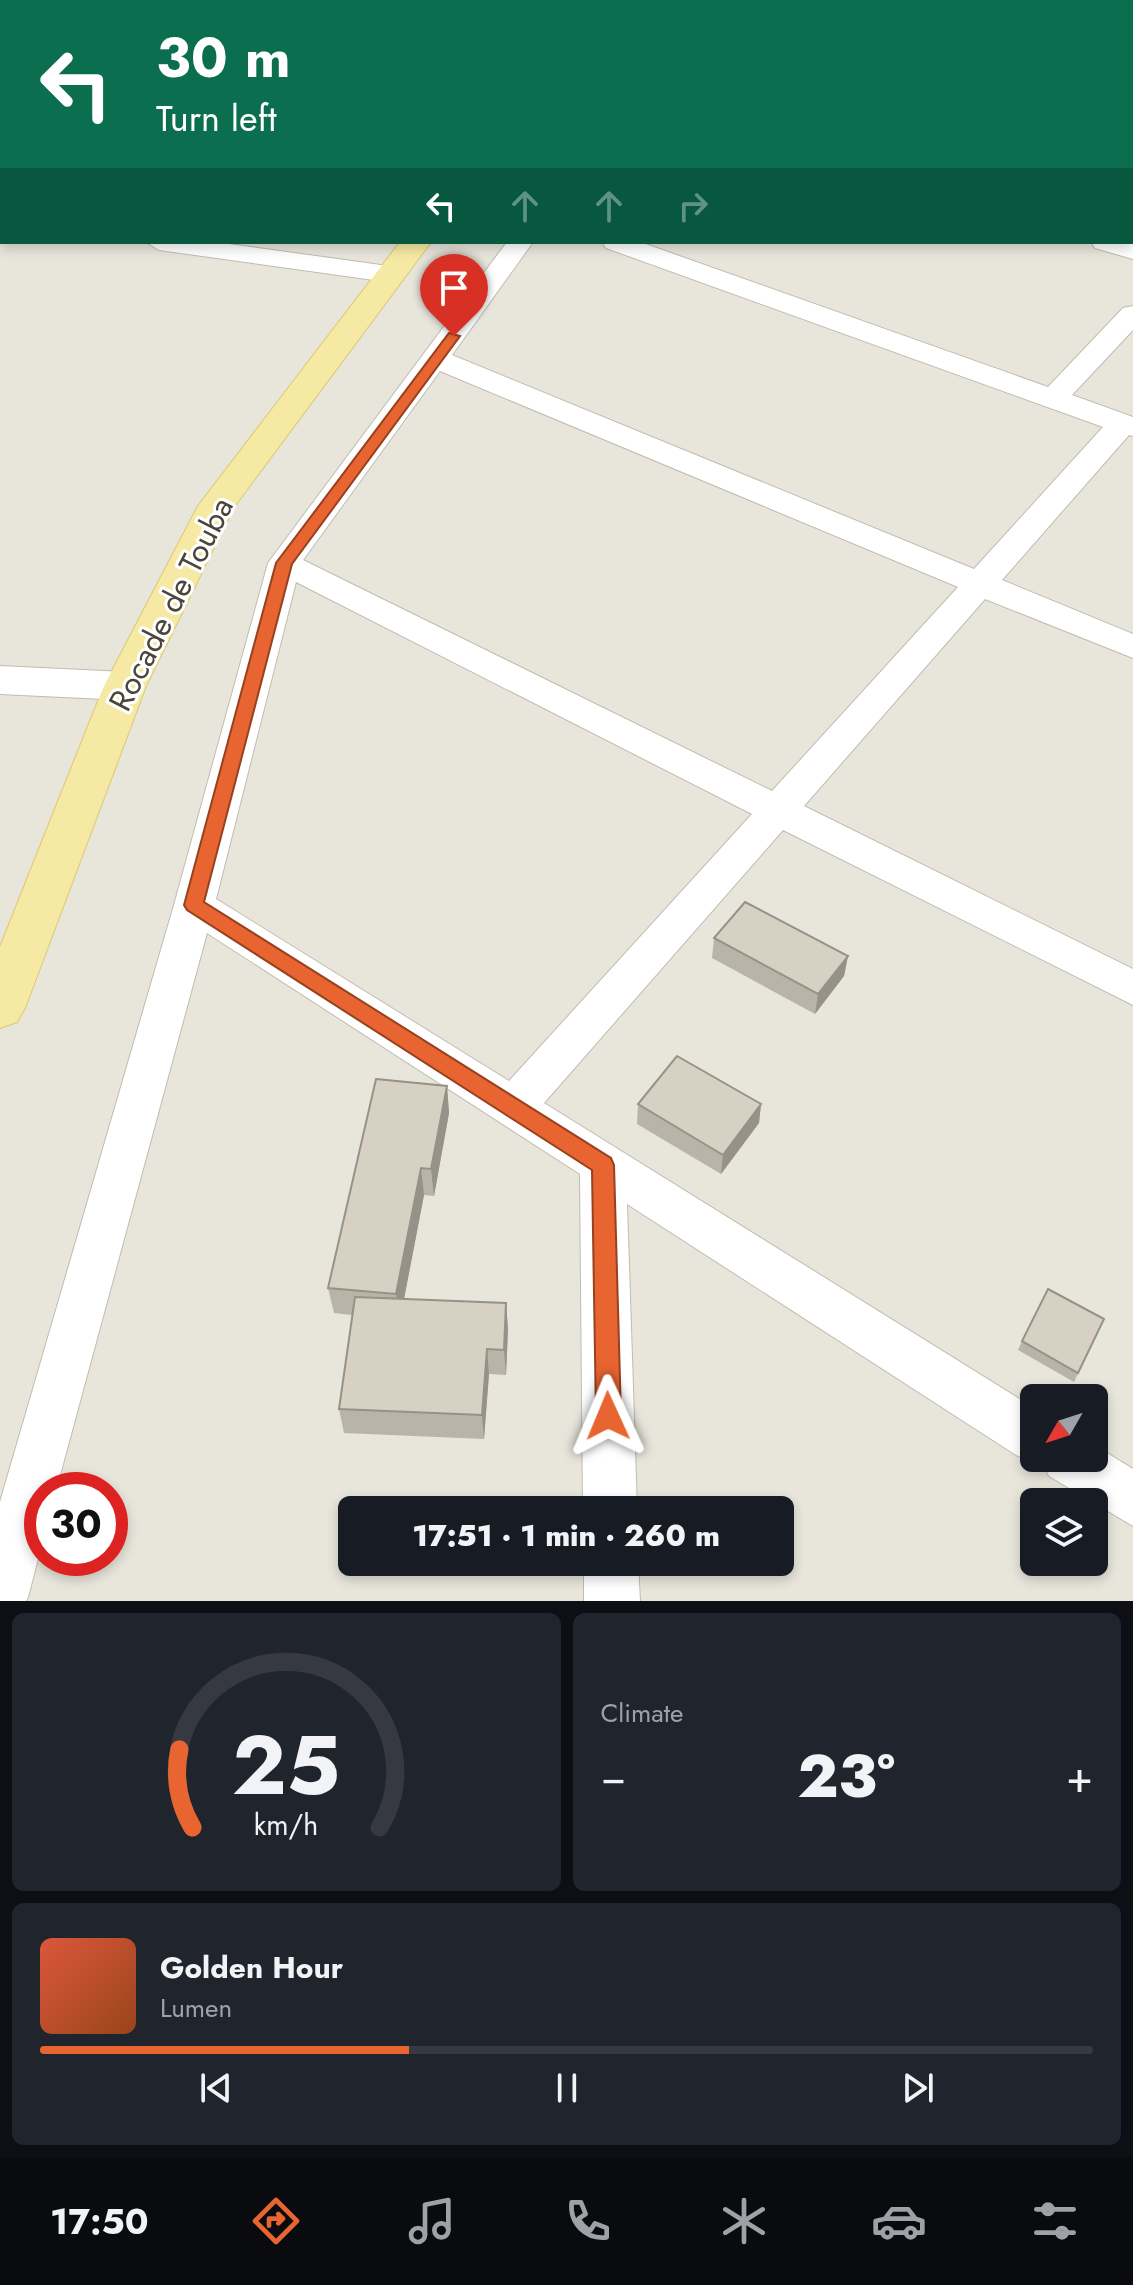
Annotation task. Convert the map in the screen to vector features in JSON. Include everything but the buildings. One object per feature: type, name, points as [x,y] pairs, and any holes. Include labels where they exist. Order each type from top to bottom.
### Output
[{"type":"main road","name":"Rocade de Touba","points":[[0,1008],[125,686],[216,506],[388,274],[414,244]]},
{"type":"street","points":[[173,244],[388,274]]},
{"type":"street","points":[[293,261],[311,244]]},
{"type":"street","points":[[0,1597],[194,905],[284,563],[437,359],[519,244]]},
{"type":"street","points":[[513,1107],[980,583],[1128,425],[621,244]]},
{"type":"street","points":[[660,258],[681,244]]},
{"type":"street","points":[[1110,244],[1133,251]]},
{"type":"street","points":[[1053,398],[1133,314]]},
{"type":"street","points":[[437,359],[1133,647]]},
{"type":"street","points":[[284,563],[1133,988]]},
{"type":"street","points":[[0,680],[125,686]]},
{"type":"street","points":[[194,905],[1020,1428]]},
{"type":"street","points":[[603,1165],[610,1496]]},
{"type":"street","points":[[1090,1472],[1133,1499]]},
{"type":"street","points":[[611,1576],[612,1601]]},
{"type":"shaded area","points":[[0,244],[1133,244],[1133,1601],[0,1601]]},
{"type":"route","points":[[454,336],[284,563],[194,905],[603,1165],[608,1416]]}]
